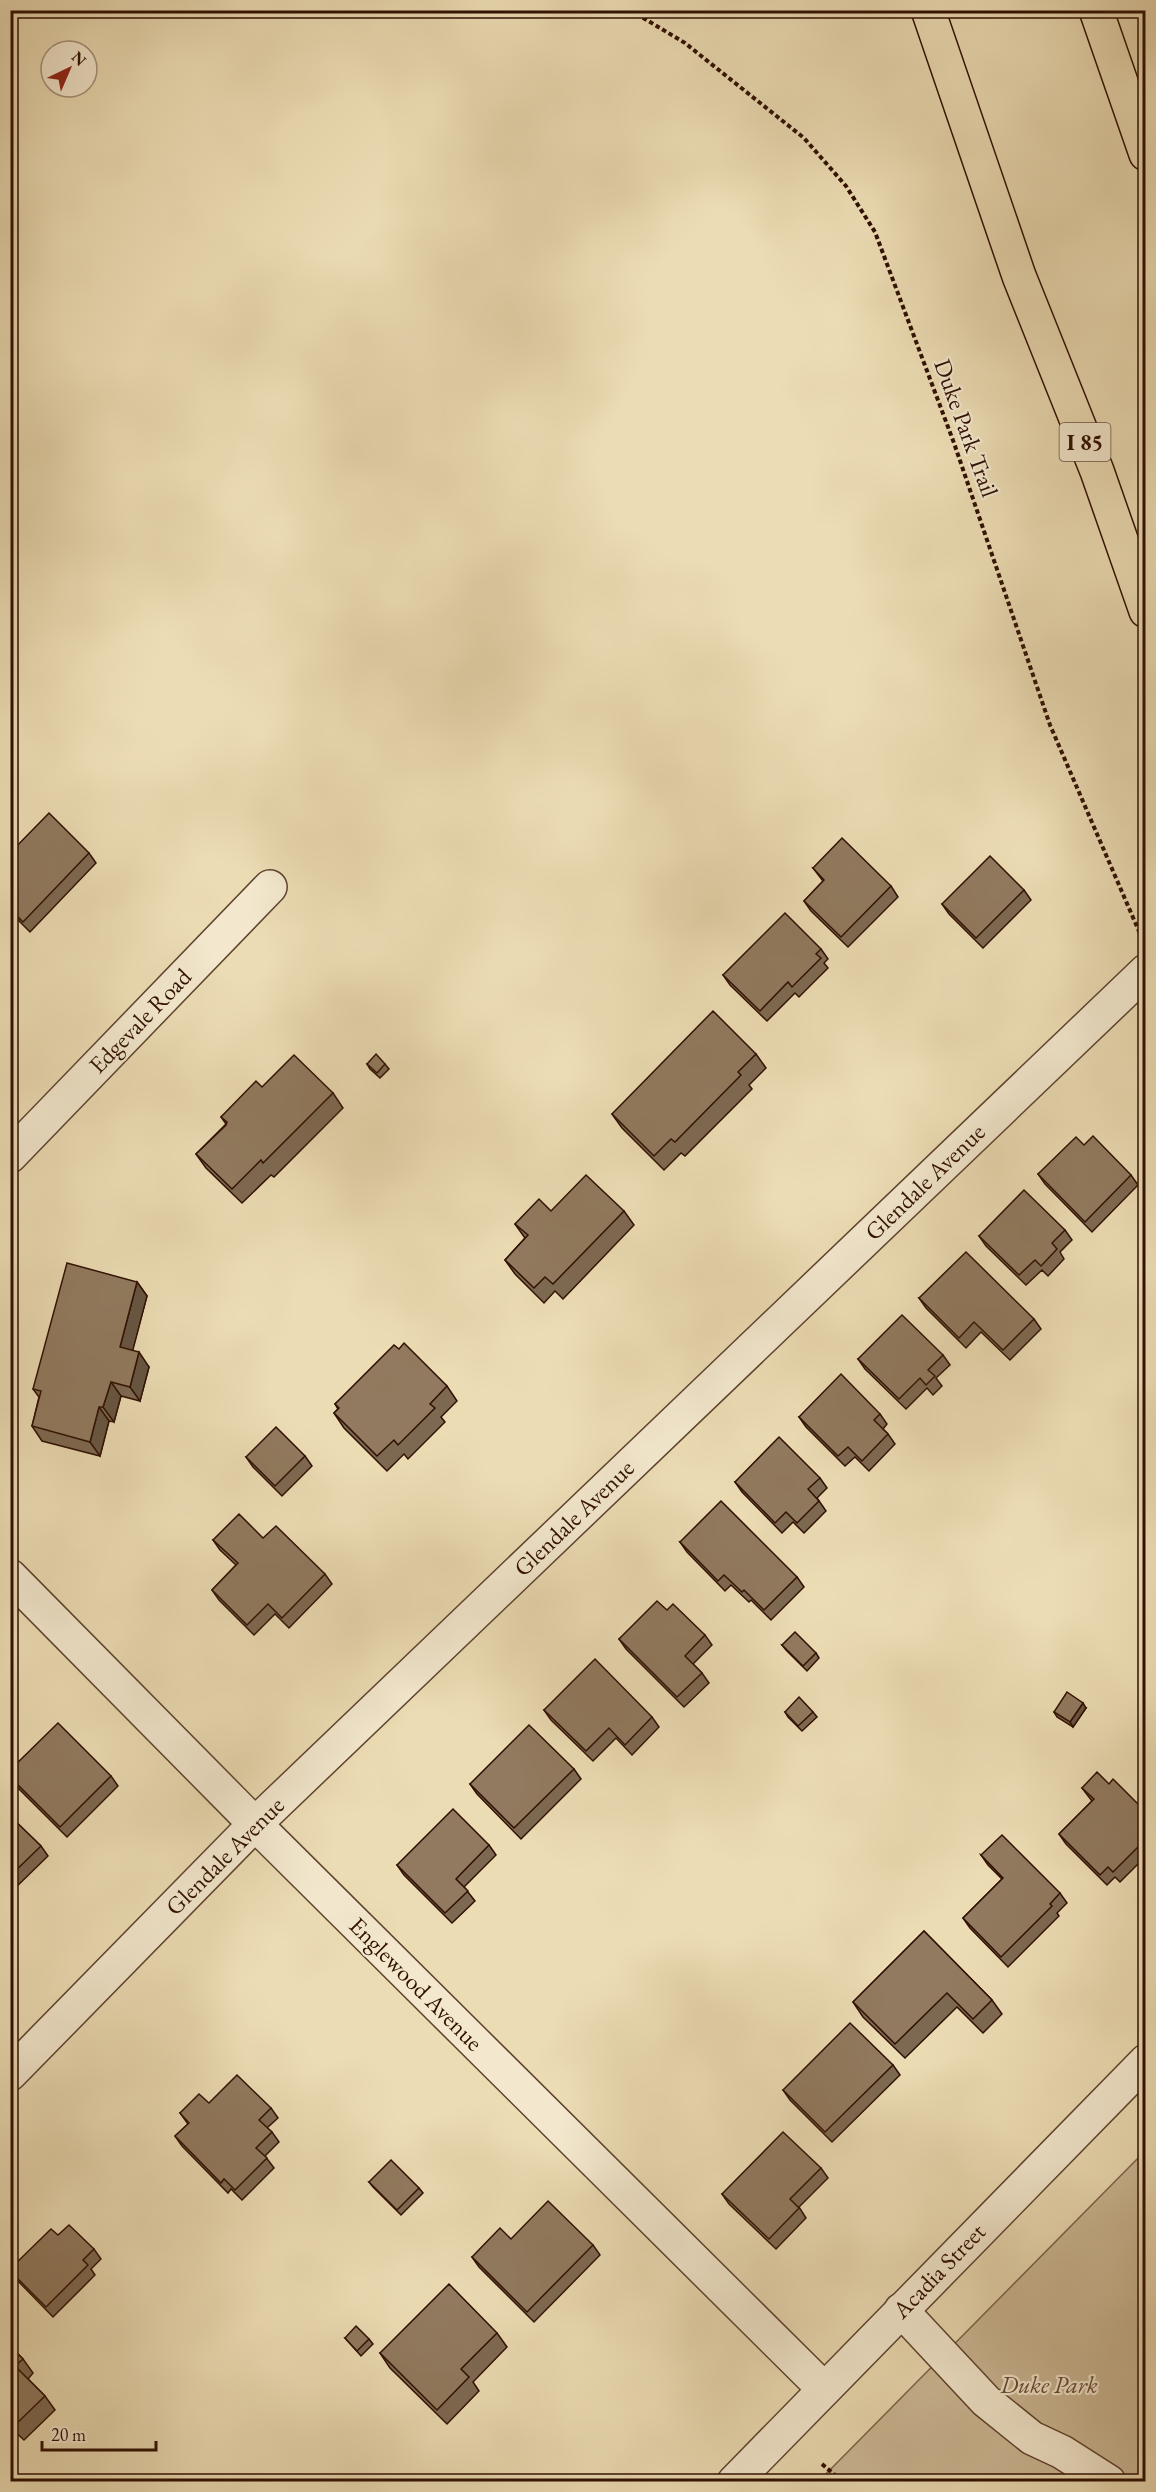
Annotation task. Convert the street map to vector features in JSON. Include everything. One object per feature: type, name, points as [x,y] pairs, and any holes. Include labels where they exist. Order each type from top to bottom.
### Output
[{"type":"highway","name":"I 85","points":[[928,10],[1019,276],[1097,471],[1146,611]]},
{"type":"highway","points":[[1096,10],[1146,154]]},
{"type":"street","name":"Edgevale Road","points":[[10,1156],[270,887]]},
{"type":"street","name":"Glendale Avenue","points":[[10,2074],[255,1824],[1146,971]]},
{"type":"street","name":"Englewood Avenue","points":[[10,1576],[255,1824],[824,2389]]},
{"type":"street","name":"Acadia Street","points":[[734,2481],[1146,2061]]},
{"type":"street","points":[[901,2310],[987,2401],[1032,2438],[1062,2452],[1108,2481]]},
{"type":"path","name":"Duke Park Trail","points":[[630,10],[685,43],[804,138],[846,186],[875,232],[954,443],[1050,725],[1146,947]]},
{"type":"path","points":[[822,2464],[843,2481]]},
{"type":"green space","name":"Duke Park","points":[[1145,2151],[1145,2481],[819,2481]]},
{"type":"building","points":[[49,813],[89,853],[23,922],[10,909],[10,853]]},
{"type":"building","points":[[842,838],[891,886],[841,937],[804,901],[824,880],[813,868]]},
{"type":"building","points":[[990,856],[1024,890],[976,938],[942,904]]},
{"type":"building","points":[[785,913],[821,949],[816,954],[821,958],[792,987],[788,982],[760,1011],[723,975]]},
{"type":"building","points":[[713,1011],[756,1054],[738,1072],[741,1075],[675,1142],[671,1139],[654,1156],[612,1114]]},
{"type":"building","points":[[376,1054],[385,1064],[377,1073],[367,1064]]},
{"type":"building","points":[[294,1055],[333,1093],[263,1163],[261,1160],[232,1189],[196,1154],[226,1125],[227,1122],[221,1117],[256,1081],[262,1087]]},
{"type":"building","points":[[1093,1136],[1131,1175],[1085,1222],[1038,1174],[1076,1137],[1084,1145]]},
{"type":"building","points":[[586,1175],[624,1211],[553,1284],[545,1277],[534,1288],[505,1260],[528,1235],[515,1224],[539,1199],[551,1211]]},
{"type":"building","points":[[1024,1190],[1065,1230],[1052,1243],[1057,1249],[1041,1266],[1035,1260],[1019,1275],[979,1236]]},
{"type":"building","points":[[966,1252],[1034,1319],[1003,1350],[974,1322],[959,1338],[919,1298]]},
{"type":"building","points":[[67,1263],[137,1282],[120,1347],[139,1352],[130,1387],[111,1382],[103,1407],[99,1407],[90,1442],[32,1426],[41,1391],[33,1389]]},
{"type":"building","points":[[902,1315],[943,1355],[928,1370],[935,1376],[926,1385],[920,1378],[899,1399],[858,1359]]},
{"type":"building","points":[[404,1343],[447,1386],[430,1404],[435,1408],[398,1445],[394,1440],[377,1456],[334,1413],[339,1408],[335,1404],[394,1345],[399,1349]]},
{"type":"building","points":[[841,1374],[880,1414],[874,1420],[888,1434],[862,1461],[848,1447],[838,1456],[799,1417]]},
{"type":"building","points":[[276,1427],[305,1456],[275,1486],[246,1457]]},
{"type":"building","points":[[779,1437],[820,1478],[808,1489],[819,1501],[797,1523],[786,1512],[775,1523],[735,1482]]},
{"type":"building","points":[[721,1501],[797,1577],[764,1610],[744,1590],[742,1592],[724,1575],[718,1581],[680,1542]]},
{"type":"building","points":[[239,1514],[263,1538],[276,1526],[325,1574],[282,1618],[268,1604],[247,1625],[212,1590],[238,1563],[213,1540]]},
{"type":"building","points":[[657,1601],[667,1610],[673,1604],[705,1635],[685,1656],[702,1673],[677,1697],[619,1639]]},
{"type":"building","points":[[795,1632],[816,1653],[803,1666],[782,1645]]},
{"type":"building","points":[[595,1659],[652,1717],[625,1745],[609,1728],[586,1751],[544,1710]]},
{"type":"building","points":[[1067,1692],[1083,1703],[1070,1722],[1054,1712]]},
{"type":"building","points":[[799,1697],[813,1712],[798,1726],[785,1712]]},
{"type":"building","points":[[58,1723],[111,1776],[60,1827],[10,1777],[10,1770]]},
{"type":"building","points":[[529,1725],[574,1769],[514,1828],[470,1784]]},
{"type":"building","points":[[1097,1772],[1109,1784],[1113,1779],[1146,1812],[1146,1829],[1142,1833],[1146,1839],[1113,1872],[1108,1867],[1100,1875],[1059,1834],[1094,1799],[1082,1788]]},
{"type":"building","points":[[453,1809],[489,1845],[456,1879],[468,1891],[445,1913],[397,1865]]},
{"type":"building","points":[[10,1816],[41,1846],[10,1876]]},
{"type":"building","points":[[1002,1835],[1060,1893],[1050,1904],[1052,1906],[1001,1957],[963,1918],[1003,1878],[981,1855]]},
{"type":"building","points":[[924,1931],[992,2000],[973,2019],[947,1993],[895,2044],[853,2002]]},
{"type":"building","points":[[850,2023],[893,2065],[825,2132],[783,2090]]},
{"type":"building","points":[[237,2075],[271,2108],[259,2120],[272,2132],[256,2148],[267,2158],[235,2190],[224,2179],[221,2183],[175,2136],[189,2123],[180,2113],[199,2094],[209,2103]]},
{"type":"building","points":[[783,2132],[821,2168],[790,2199],[799,2208],[769,2239],[722,2194]]},
{"type":"building","points":[[391,2160],[419,2188],[397,2210],[369,2182]]},
{"type":"building","points":[[548,2201],[593,2245],[527,2312],[472,2257],[500,2228],[511,2239]]},
{"type":"building","points":[[69,2225],[94,2249],[83,2260],[88,2265],[46,2307],[10,2269],[51,2229],[58,2235]]},
{"type":"building","points":[[449,2284],[497,2333],[461,2369],[469,2377],[437,2410],[380,2353]]},
{"type":"building","points":[[356,2326],[369,2339],[357,2351],[345,2338]]},
{"type":"building","points":[[10,2346],[23,2359],[15,2366],[45,2396],[14,2426],[10,2422]]}]
